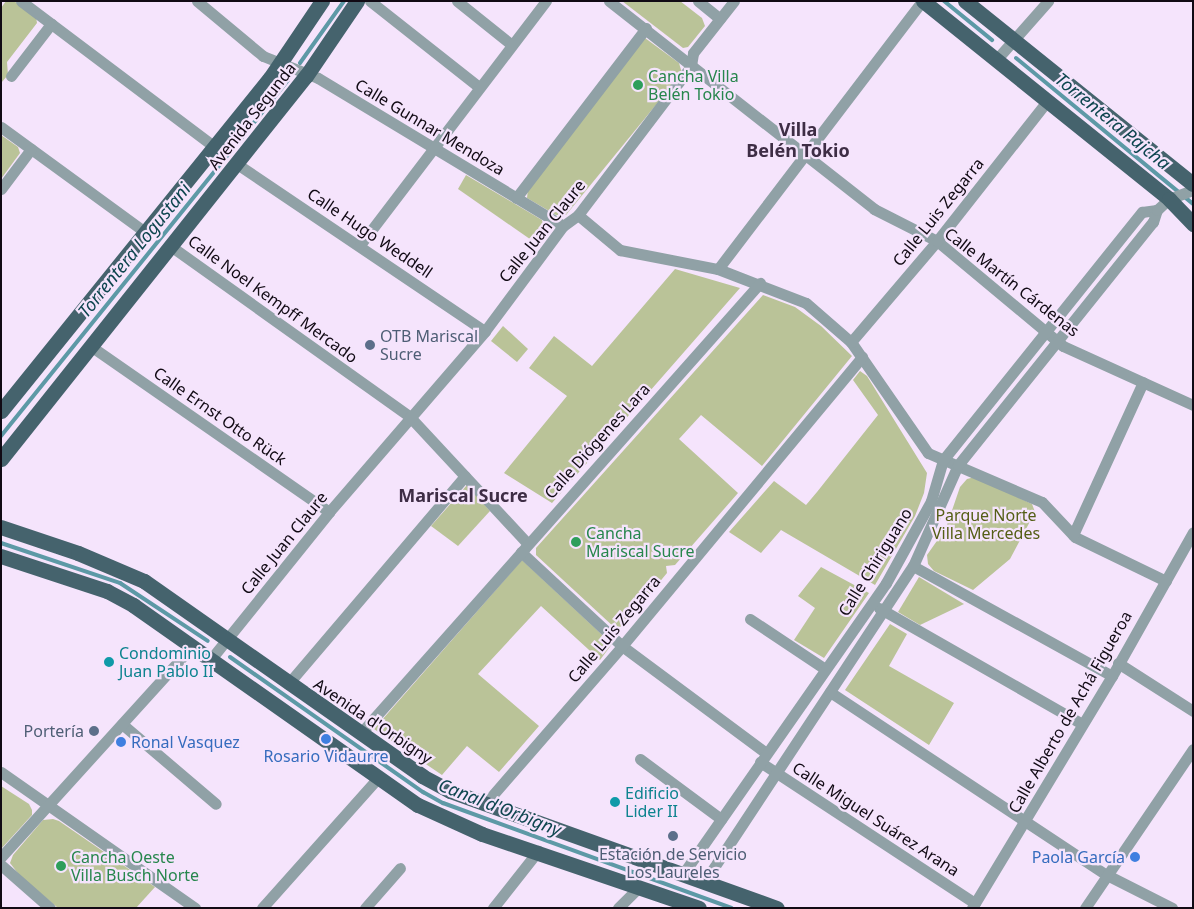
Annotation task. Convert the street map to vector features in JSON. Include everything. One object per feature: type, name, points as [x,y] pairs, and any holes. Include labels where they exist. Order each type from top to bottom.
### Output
[{"type":"main road","name":"Avenida Segunda","points":[[1,411],[270,78],[278,61],[322,1]]},
{"type":"main road","name":"Avenida Segunda","points":[[1,459],[172,247],[306,76],[357,1]]},
{"type":"main road","points":[[922,1],[1173,197],[1193,224]]},
{"type":"main road","points":[[965,1],[1191,188]]},
{"type":"main road","name":"Avenida d'Orbigny","points":[[1,527],[128,573],[422,776],[484,805],[705,881],[777,908]]},
{"type":"main road","points":[[1,556],[107,591],[211,659],[418,805],[447,819],[699,908]]},
{"type":"street","points":[[21,1],[215,147]]},
{"type":"street","name":"Calle Gunnar Mendoza","points":[[197,1],[263,56],[278,61],[306,76],[318,78],[563,226]]},
{"type":"street","points":[[370,1],[479,87]]},
{"type":"street","points":[[458,1],[512,45]]},
{"type":"street","points":[[360,245],[546,1]]},
{"type":"street","name":"Calle Martín Cárdenas","points":[[609,1],[646,28],[691,66],[874,209],[937,241],[1056,340],[1193,405]]},
{"type":"street","points":[[698,1],[720,19]]},
{"type":"street","name":"Calle Juan Claure","points":[[211,659],[329,512],[485,331],[563,226],[578,215],[691,66],[693,53],[734,1]]},
{"type":"street","points":[[718,269],[922,1]]},
{"type":"street","points":[[996,60],[1048,1]]},
{"type":"street","points":[[11,76],[51,24]]},
{"type":"street","points":[[516,198],[646,28]]},
{"type":"street","name":"Calle Luis Zegarra","points":[[851,342],[937,241],[1048,100]]},
{"type":"street","points":[[1,127],[145,232]]},
{"type":"street","points":[[1,189],[31,149]]},
{"type":"street","name":"Calle Hugo Weddell","points":[[236,164],[360,245],[485,331]]},
{"type":"street","name":"Calle Chiriguano","points":[[683,874],[870,603],[914,535],[931,500],[943,460],[1142,212],[1156,210],[1173,197],[1191,188]]},
{"type":"street","name":"Calle Chiriguano","points":[[705,881],[913,566],[958,465],[1056,340],[1153,222],[1156,210]]},
{"type":"street","points":[[578,215],[620,250],[718,269],[760,283],[806,303],[851,342],[928,453],[1042,502],[1073,535],[1166,580]]},
{"type":"street","name":"Calle Noel Kempff Mercado","points":[[172,247],[410,417],[465,476],[524,548],[622,646],[763,757]]},
{"type":"street","name":"Calle Diógenes Lara","points":[[360,734],[760,283]]},
{"type":"street","name":"Calle Ernst Otto Rück","points":[[92,347],[329,512]]},
{"type":"street","name":"Calle Luis Zegarra","points":[[484,805],[622,646],[862,357]]},
{"type":"street","points":[[1073,535],[1143,382]]},
{"type":"street","points":[[288,684],[465,476]]},
{"type":"street","name":"Calle Alberto de Achá Figueroa","points":[[973,905],[1112,676],[1193,532]]},
{"type":"street","points":[[913,566],[1112,676]]},
{"type":"street","points":[[870,603],[1082,724]]},
{"type":"street","points":[[750,619],[825,669]]},
{"type":"street","points":[[1,857],[192,646]]},
{"type":"street","points":[[1118,663],[1193,711]]},
{"type":"street","points":[[830,692],[1026,819],[1107,875],[1172,908]]},
{"type":"street","points":[[122,724],[216,804]]},
{"type":"street","points":[[1085,908],[1193,749]]},
{"type":"street","name":"Calle Miguel Suárez Arana","points":[[763,757],[776,772],[973,905]]},
{"type":"street","points":[[640,759],[721,819]]},
{"type":"street","points":[[1,772],[195,908]]},
{"type":"street","points":[[262,908],[378,778]]},
{"type":"street","points":[[493,908],[538,851]]},
{"type":"street","points":[[1,865],[50,908]]},
{"type":"street","points":[[365,908],[400,868]]},
{"type":"street","points":[[618,908],[639,887]]},
{"type":"green space","points":[[6,1],[14,1],[36,17],[37,23],[7,62],[8,75],[1,83],[1,8]]},
{"type":"green space","points":[[622,1],[680,1],[702,18],[705,26],[688,47],[683,48]]},
{"type":"green space","points":[[645,38],[679,63],[682,73],[566,215],[556,215],[527,198],[528,189]]},
{"type":"green space","points":[[1,135],[18,147],[20,153],[1,179]]},
{"type":"green space","points":[[466,175],[542,220],[545,233],[537,244],[458,189]]},
{"type":"green space","points":[[675,269],[740,288],[552,503],[504,473],[567,396],[529,368],[554,336],[592,366]]},
{"type":"green space","points":[[763,295],[795,307],[821,326],[852,356],[762,466],[701,415],[679,439],[738,493],[675,565],[666,566],[667,573],[623,626],[615,628],[536,555],[536,548]]},
{"type":"green space","points":[[503,326],[528,349],[517,362],[491,341]]},
{"type":"green space","points":[[860,371],[867,376],[927,473],[924,493],[915,516],[875,585],[781,530],[761,553],[729,532],[774,481],[806,505],[817,492],[878,415],[853,380]]},
{"type":"green space","name":"Parque Norte Villa Mercedes","points":[[975,477],[1032,504],[1035,512],[1010,559],[973,590],[934,571],[928,564],[927,555],[946,528],[960,487],[967,479]]},
{"type":"green space","points":[[467,485],[490,511],[458,546],[431,526]]},
{"type":"green space","points":[[522,560],[612,644],[600,660],[541,606],[478,674],[539,726],[499,772],[467,746],[442,775],[374,729]]},
{"type":"green space","points":[[821,567],[869,593],[824,658],[794,640],[815,608],[798,596]]},
{"type":"green space","name":"Parque Norte Villa Mercedes","points":[[919,577],[964,604],[920,625],[898,612]]},
{"type":"green space","points":[[890,624],[907,634],[889,666],[954,703],[929,745],[845,690]]},
{"type":"green space","points":[[1,786],[29,804],[32,815],[1,849]]},
{"type":"green space","points":[[53,819],[59,821],[155,887],[136,908],[58,908],[20,876],[10,863],[13,855],[43,820]]},
{"type":"waterway","name":"Torrentera Logustani","points":[[300,63],[344,1]]},
{"type":"waterway","name":"Torrentera Pajcha","points":[[944,1],[992,40]]},
{"type":"waterway","name":"Torrentera Pajcha","points":[[1016,58],[1193,204]]},
{"type":"waterway","name":"Torrentera Logustani","points":[[1,436],[288,80]]},
{"type":"waterway","name":"Canal d'Orbigny","points":[[1,543],[120,583],[208,641]]},
{"type":"waterway","name":"Canal d'Orbigny","points":[[230,657],[423,792],[443,803],[732,908]]},
{"type":"place","name":"Cancha Villa Belén Tokio","points":[[638,85]]},
{"type":"place","name":"OTB Mariscal Sucre","points":[[370,345]]},
{"type":"place","name":"Cancha Mariscal Sucre","points":[[576,542]]},
{"type":"place","name":"Condominio Juan Pablo II","points":[[109,662]]},
{"type":"place","name":"Portería","points":[[94,731]]},
{"type":"place","name":"Rosario Vidaurre","points":[[326,739]]},
{"type":"place","name":"Ronal Vasquez","points":[[121,742]]},
{"type":"place","name":"Edificio Lider II","points":[[615,802]]},
{"type":"place","name":"Estación de Servicio Los Laureles","points":[[673,836]]},
{"type":"place","name":"Paola García","points":[[1135,857]]},
{"type":"place","name":"Cancha Oeste Villa Busch Norte","points":[[61,866]]},
{"type":"district","name":"Villa Belén Tokio","points":[[798,140]]},
{"type":"district","name":"Mariscal Sucre","points":[[463,495]]}]
